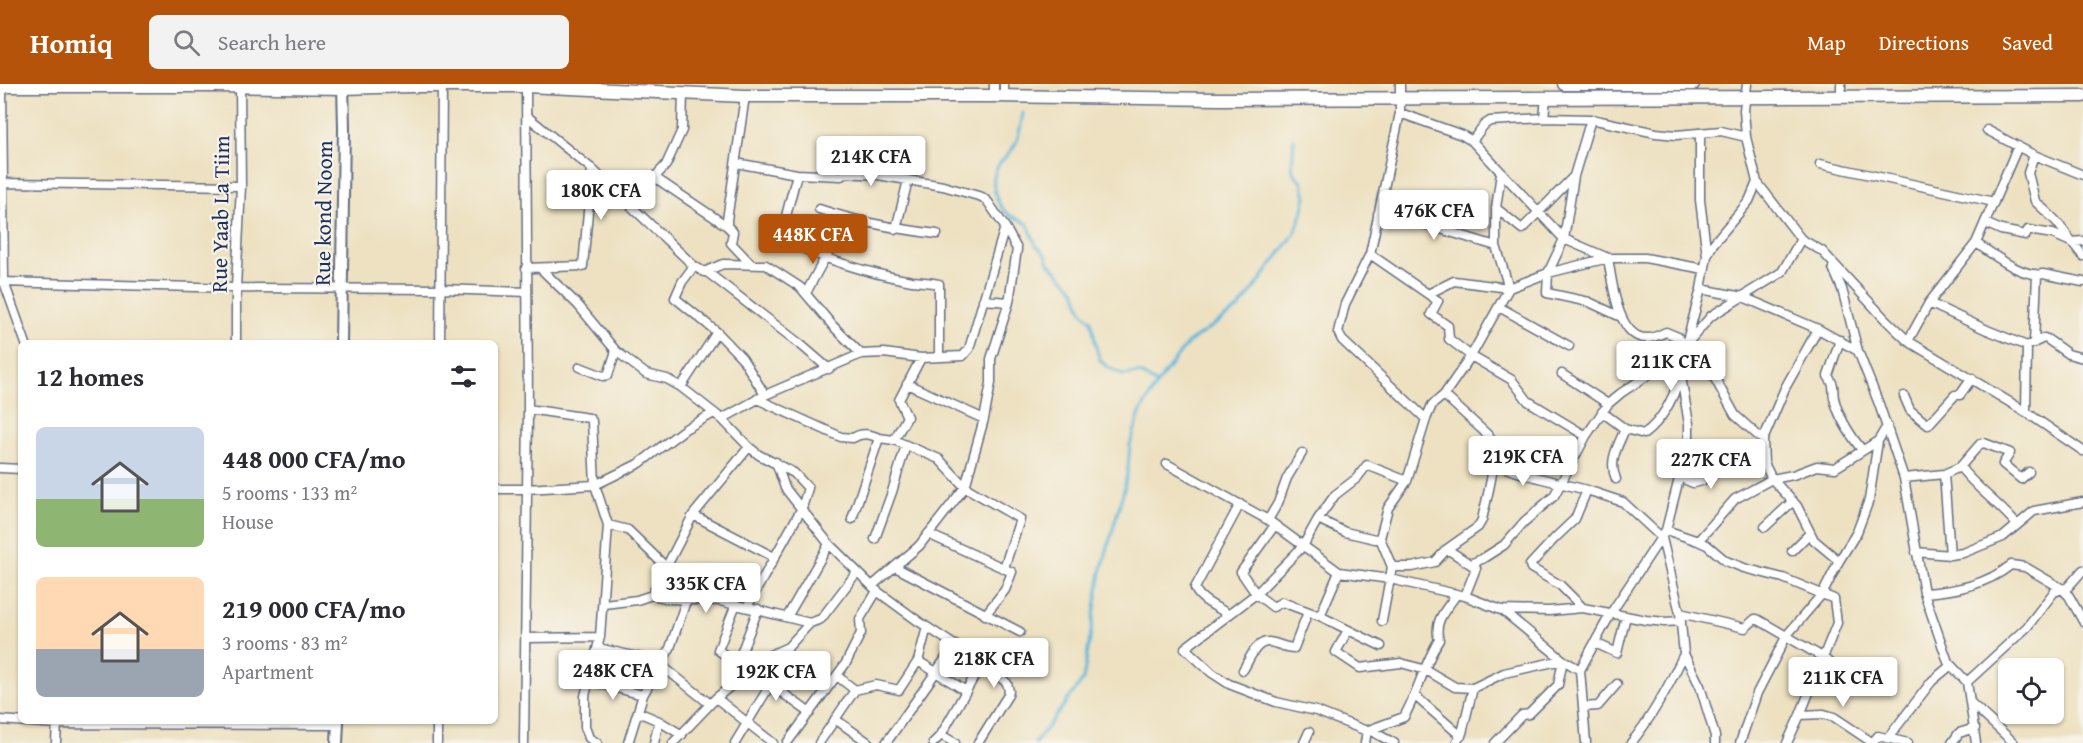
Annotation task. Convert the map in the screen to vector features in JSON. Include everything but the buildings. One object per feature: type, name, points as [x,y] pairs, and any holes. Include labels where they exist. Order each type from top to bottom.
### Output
[{"type":"main road","points":[[1564,84],[1693,84]]},
{"type":"main road","points":[[1,85],[594,86],[745,96],[999,90],[1399,99],[1746,98],[1841,90],[2083,96]]},
{"type":"street","points":[[1400,84],[1400,113],[1370,254],[1345,304],[1337,328],[1338,335],[1426,419]]},
{"type":"street","points":[[1747,84],[1744,110],[1746,137],[1757,182],[1801,239],[1822,252],[1885,320],[1908,341],[1972,378],[2083,451]]},
{"type":"street","points":[[1,85],[4,183],[2,282],[24,340]]},
{"type":"street","points":[[441,340],[442,85]]},
{"type":"street","points":[[524,743],[528,409],[526,268],[528,117],[526,85]]},
{"type":"street","name":"Rue Yaab La Tiim","points":[[236,340],[241,186],[240,86]]},
{"type":"street","name":"Rue kond Noom","points":[[341,340],[343,86]]},
{"type":"street","points":[[630,204],[666,165],[682,130],[683,93]]},
{"type":"street","points":[[728,226],[726,220],[745,96]]},
{"type":"street","points":[[1544,118],[1546,98]]},
{"type":"street","points":[[1400,113],[1462,135],[1472,141],[1564,239],[1608,258]]},
{"type":"street","points":[[528,117],[592,169],[694,266],[707,272],[829,369]]},
{"type":"street","points":[[1472,141],[1490,121],[1544,118],[1591,119],[1676,135],[1721,131],[1746,137]]},
{"type":"street","points":[[1591,119],[1574,176],[1564,239],[1548,273],[1546,293],[1589,302],[1621,317]]},
{"type":"street","points":[[1987,130],[2034,156],[2083,175]]},
{"type":"street","points":[[1700,134],[1700,201],[1707,256]]},
{"type":"street","points":[[1908,341],[1929,303],[1976,243],[2018,146]]},
{"type":"street","points":[[2034,156],[2028,173],[2035,201],[2056,221],[2083,256]]},
{"type":"street","points":[[736,163],[796,174],[841,176],[846,172],[854,172],[943,186],[982,197],[1005,227],[1017,249],[1009,302],[991,359],[991,383],[984,419],[965,488],[918,546],[874,589],[860,619],[861,633],[837,676],[787,743]]},
{"type":"street","points":[[1820,165],[1994,202]]},
{"type":"street","points":[[526,268],[583,266],[592,169]]},
{"type":"street","points":[[1382,621],[1392,567],[1380,538],[1388,508],[1407,481],[1432,405],[1444,395],[1471,356],[1509,288],[1496,246],[1496,208],[1501,173]]},
{"type":"street","points":[[796,174],[781,235],[805,248],[880,274],[939,284],[939,357]]},
{"type":"street","points":[[1496,208],[1522,229],[1574,176]]},
{"type":"street","points":[[654,177],[728,226],[733,232],[731,243],[751,264]]},
{"type":"street","points":[[896,229],[908,180]]},
{"type":"street","points":[[1586,743],[1580,670],[1611,613],[1664,534],[1689,439],[1682,359],[1701,289],[1707,256],[1713,244],[1749,201],[1757,182]]},
{"type":"street","points":[[4,183],[241,186]]},
{"type":"street","points":[[819,209],[850,220],[937,234]]},
{"type":"street","points":[[1378,214],[1496,246]]},
{"type":"street","points":[[1985,223],[2001,230],[2026,235],[2028,230],[2053,234],[2071,242],[2083,242]]},
{"type":"street","points":[[498,489],[596,485],[640,463],[685,429],[861,354],[891,354],[921,358],[963,356],[969,349],[1005,227]]},
{"type":"street","points":[[1684,348],[1711,316],[1782,272],[1801,239]]},
{"type":"street","points":[[1976,243],[2008,265],[2037,275],[2043,274],[2083,282]]},
{"type":"street","points":[[1370,254],[1438,301],[1431,314],[1448,326],[1449,339],[1471,356],[1512,380],[1533,404],[1586,436]]},
{"type":"street","points":[[806,293],[826,256]]},
{"type":"street","points":[[1428,294],[1454,281],[1509,288],[1548,273],[1608,258],[1644,258],[1704,269]]},
{"type":"street","points":[[1608,258],[1621,317],[1627,328],[1638,336],[1647,338],[1666,332],[1678,336],[1684,348],[1713,375],[1735,415],[1763,440]]},
{"type":"street","points":[[1831,262],[1842,290],[1858,351],[1904,478],[1923,593],[1950,666],[1967,682],[1976,743]]},
{"type":"street","points":[[707,272],[723,264],[766,265],[782,274],[806,293],[833,326],[861,354]]},
{"type":"street","points":[[694,266],[682,282],[675,298],[717,332],[747,364],[761,397],[841,437],[853,438],[868,434],[894,440],[939,459],[965,488],[1020,519],[1004,568]]},
{"type":"street","points":[[540,268],[578,305],[616,351],[646,374],[667,379],[681,387],[718,416],[759,455],[776,462],[798,476],[808,488],[802,508],[747,607]]},
{"type":"street","points":[[2026,412],[2037,275]]},
{"type":"street","points":[[2,282],[528,292]]},
{"type":"street","points":[[1701,289],[1743,297],[1818,329],[1858,351]]},
{"type":"street","points":[[983,300],[1009,302]]},
{"type":"street","points":[[1929,303],[1987,330],[2031,345],[2044,338],[2068,354],[2083,358]]},
{"type":"street","points":[[1499,307],[1569,346]]},
{"type":"street","points":[[1818,329],[1785,388],[1763,440],[1764,463],[1772,479],[1797,506],[1814,540],[1839,561]]},
{"type":"street","points":[[681,387],[717,332]]},
{"type":"street","points":[[1840,340],[1828,376],[1835,386],[1834,397],[1850,434],[1862,450]]},
{"type":"street","points":[[580,366],[608,375],[616,351]]},
{"type":"street","points":[[894,440],[907,417],[899,401],[921,358]]},
{"type":"street","points":[[1470,564],[1482,560],[1504,544],[1524,522],[1554,496],[1586,436],[1608,404],[1654,371],[1682,359]]},
{"type":"street","points":[[1562,374],[1608,404]]},
{"type":"street","points":[[1602,412],[1624,429],[1640,434],[1646,433],[1667,409],[1682,376]]},
{"type":"street","points":[[1904,396],[1911,410],[1928,425],[1955,395],[1960,395],[1972,378]]},
{"type":"street","points":[[907,384],[984,419]]},
{"type":"street","points":[[1392,567],[1412,567],[1435,562],[1447,549],[1480,523],[1494,450],[1488,435],[1444,395]]},
{"type":"street","points":[[528,409],[592,420],[596,485],[608,525],[600,637],[585,696],[585,727],[589,738],[597,743]]},
{"type":"street","points":[[1740,743],[1757,693],[1787,635],[1823,593],[1857,532],[1867,506],[1878,441],[1887,426]]},
{"type":"street","points":[[1616,479],[1612,470],[1613,456],[1624,429]]},
{"type":"street","points":[[852,519],[879,438]]},
{"type":"street","points":[[1698,540],[1735,499],[1772,479],[1793,475],[1816,466],[1835,468],[1878,441]]},
{"type":"street","points":[[1904,478],[1944,474],[1960,467],[1980,444],[1988,443],[2010,453],[2003,464],[2020,479],[2029,472]]},
{"type":"street","points":[[874,539],[892,492],[906,445]]},
{"type":"street","points":[[652,595],[693,515],[749,447]]},
{"type":"street","points":[[1679,477],[1693,483],[1702,481],[1712,448]]},
{"type":"street","points":[[1302,453],[1287,478],[1271,523],[1241,572],[1256,594],[1273,607],[1282,602],[1320,616],[1381,646]]},
{"type":"street","points":[[776,462],[785,488],[829,544],[874,589],[982,663],[1007,683],[1010,691],[978,743]]},
{"type":"street","points":[[1167,464],[1271,523],[1339,572],[1390,579],[1460,595],[1502,609],[1549,611],[1583,608],[1665,622],[1681,617],[1745,628],[1757,619],[1824,658],[1857,688]]},
{"type":"street","points":[[1493,464],[1626,503],[1664,534],[1698,540],[1735,565],[1783,578],[1834,599],[1838,623],[1786,743]]},
{"type":"street","points":[[1394,743],[1368,730],[1316,711],[1276,702],[1229,684],[1186,651],[1186,646],[1256,594],[1303,546],[1335,495],[1357,478],[1367,465],[1407,481]]},
{"type":"street","points":[[1960,467],[1972,483],[2004,509],[2018,525]]},
{"type":"street","points":[[0,468],[18,469]]},
{"type":"street","points":[[1944,474],[1950,555]]},
{"type":"street","points":[[1583,608],[1560,585],[1530,566],[1573,522],[1587,490]]},
{"type":"street","points":[[1766,527],[1793,501]]},
{"type":"street","points":[[1916,552],[1950,555],[1968,552],[2003,537],[2034,511],[2083,502]]},
{"type":"street","points":[[1228,614],[1203,598],[1195,588],[1240,504]]},
{"type":"street","points":[[693,515],[774,557]]},
{"type":"street","points":[[1318,519],[1345,532],[1380,538]]},
{"type":"street","points":[[608,525],[626,529],[665,566]]},
{"type":"street","points":[[1792,551],[1810,533]]},
{"type":"street","points":[[928,534],[1012,573],[1005,590],[986,615]]},
{"type":"street","points":[[1664,534],[1681,617],[1684,654],[1700,686],[1715,743]]},
{"type":"street","points":[[787,617],[829,544]]},
{"type":"street","points":[[1368,730],[1404,717],[1426,670],[1430,655],[1439,640],[1436,631],[1440,619],[1460,595],[1476,568],[1447,549]]},
{"type":"street","points":[[1923,593],[1949,591],[1968,586],[2000,573],[2011,565],[2025,567],[2061,588],[2083,621]]},
{"type":"street","points":[[895,567],[1020,632]]},
{"type":"street","points":[[1967,682],[2027,627],[2051,596],[2061,588],[2068,587],[2083,570]]},
{"type":"street","points":[[603,604],[637,600],[652,595],[686,601],[720,601],[810,623],[821,620],[857,572]]},
{"type":"street","points":[[1320,616],[1339,572]]},
{"type":"street","points":[[628,743],[643,695],[670,648],[686,601]]},
{"type":"street","points":[[736,604],[718,650],[748,672]]},
{"type":"street","points":[[736,664],[758,609]]},
{"type":"street","points":[[1502,609],[1563,660],[1580,670]]},
{"type":"street","points":[[1243,670],[1261,643],[1269,642],[1294,648],[1308,612]]},
{"type":"street","points":[[1594,644],[1617,653],[1626,616]]},
{"type":"street","points":[[735,743],[781,667],[788,647],[810,623]]},
{"type":"street","points":[[819,743],[855,690],[876,686],[899,690],[918,661],[927,627]]},
{"type":"street","points":[[1348,630],[1336,652],[1360,668],[1401,663],[1426,670],[1455,687],[1473,688],[1504,673],[1563,660]]},
{"type":"street","points":[[526,638],[600,637]]},
{"type":"street","points":[[886,743],[955,645]]},
{"type":"street","points":[[673,743],[713,701],[768,656],[788,647]]},
{"type":"street","points":[[598,648],[647,658],[662,665],[773,743]]},
{"type":"street","points":[[1631,743],[1647,724],[1662,699],[1684,654]]},
{"type":"street","points":[[1495,743],[1522,715],[1529,714],[1558,685],[1563,660]]},
{"type":"street","points":[[918,661],[966,691]]},
{"type":"street","points":[[933,743],[941,735],[982,663]]},
{"type":"street","points":[[1887,738],[1932,681],[1950,666]]},
{"type":"street","points":[[837,676],[855,690]]},
{"type":"street","points":[[590,681],[643,695]]},
{"type":"street","points":[[770,684],[810,713]]},
{"type":"street","points":[[1583,707],[1598,706],[1617,684]]},
{"type":"street","points":[[1414,695],[1458,740],[1473,688]]},
{"type":"street","points":[[1971,703],[2014,743]]},
{"type":"street","points":[[638,712],[682,735]]},
{"type":"street","points":[[1800,715],[1824,714],[1834,717],[1873,743],[1878,736],[1908,743]]},
{"type":"street","points":[[0,720],[18,721]]},
{"type":"street","points":[[835,720],[854,739],[869,743]]},
{"type":"street","points":[[654,743],[659,721]]},
{"type":"street","points":[[56,743],[57,724]]},
{"type":"street","points":[[337,743],[338,724]]},
{"type":"street","points":[[437,724],[437,743]]},
{"type":"street","points":[[1953,743],[1959,733],[1975,728]]},
{"type":"street","points":[[1365,743],[1368,730]]},
{"type":"street","points":[[1304,743],[1309,732]]},
{"type":"street","points":[[941,735],[955,743]]},
{"type":"waterway","points":[[1023,113],[1015,145],[995,172],[994,185],[999,204],[1009,215],[1028,224],[1036,245],[1046,255],[1049,263],[1075,290],[1082,311],[1091,320],[1100,360],[1123,375],[1139,373],[1157,384]]},
{"type":"waterway","points":[[1035,743],[1083,680],[1101,572],[1124,489],[1130,445],[1140,413],[1157,384],[1188,343],[1239,308],[1295,233],[1306,196],[1302,181],[1294,174],[1292,166],[1294,139]]}]
